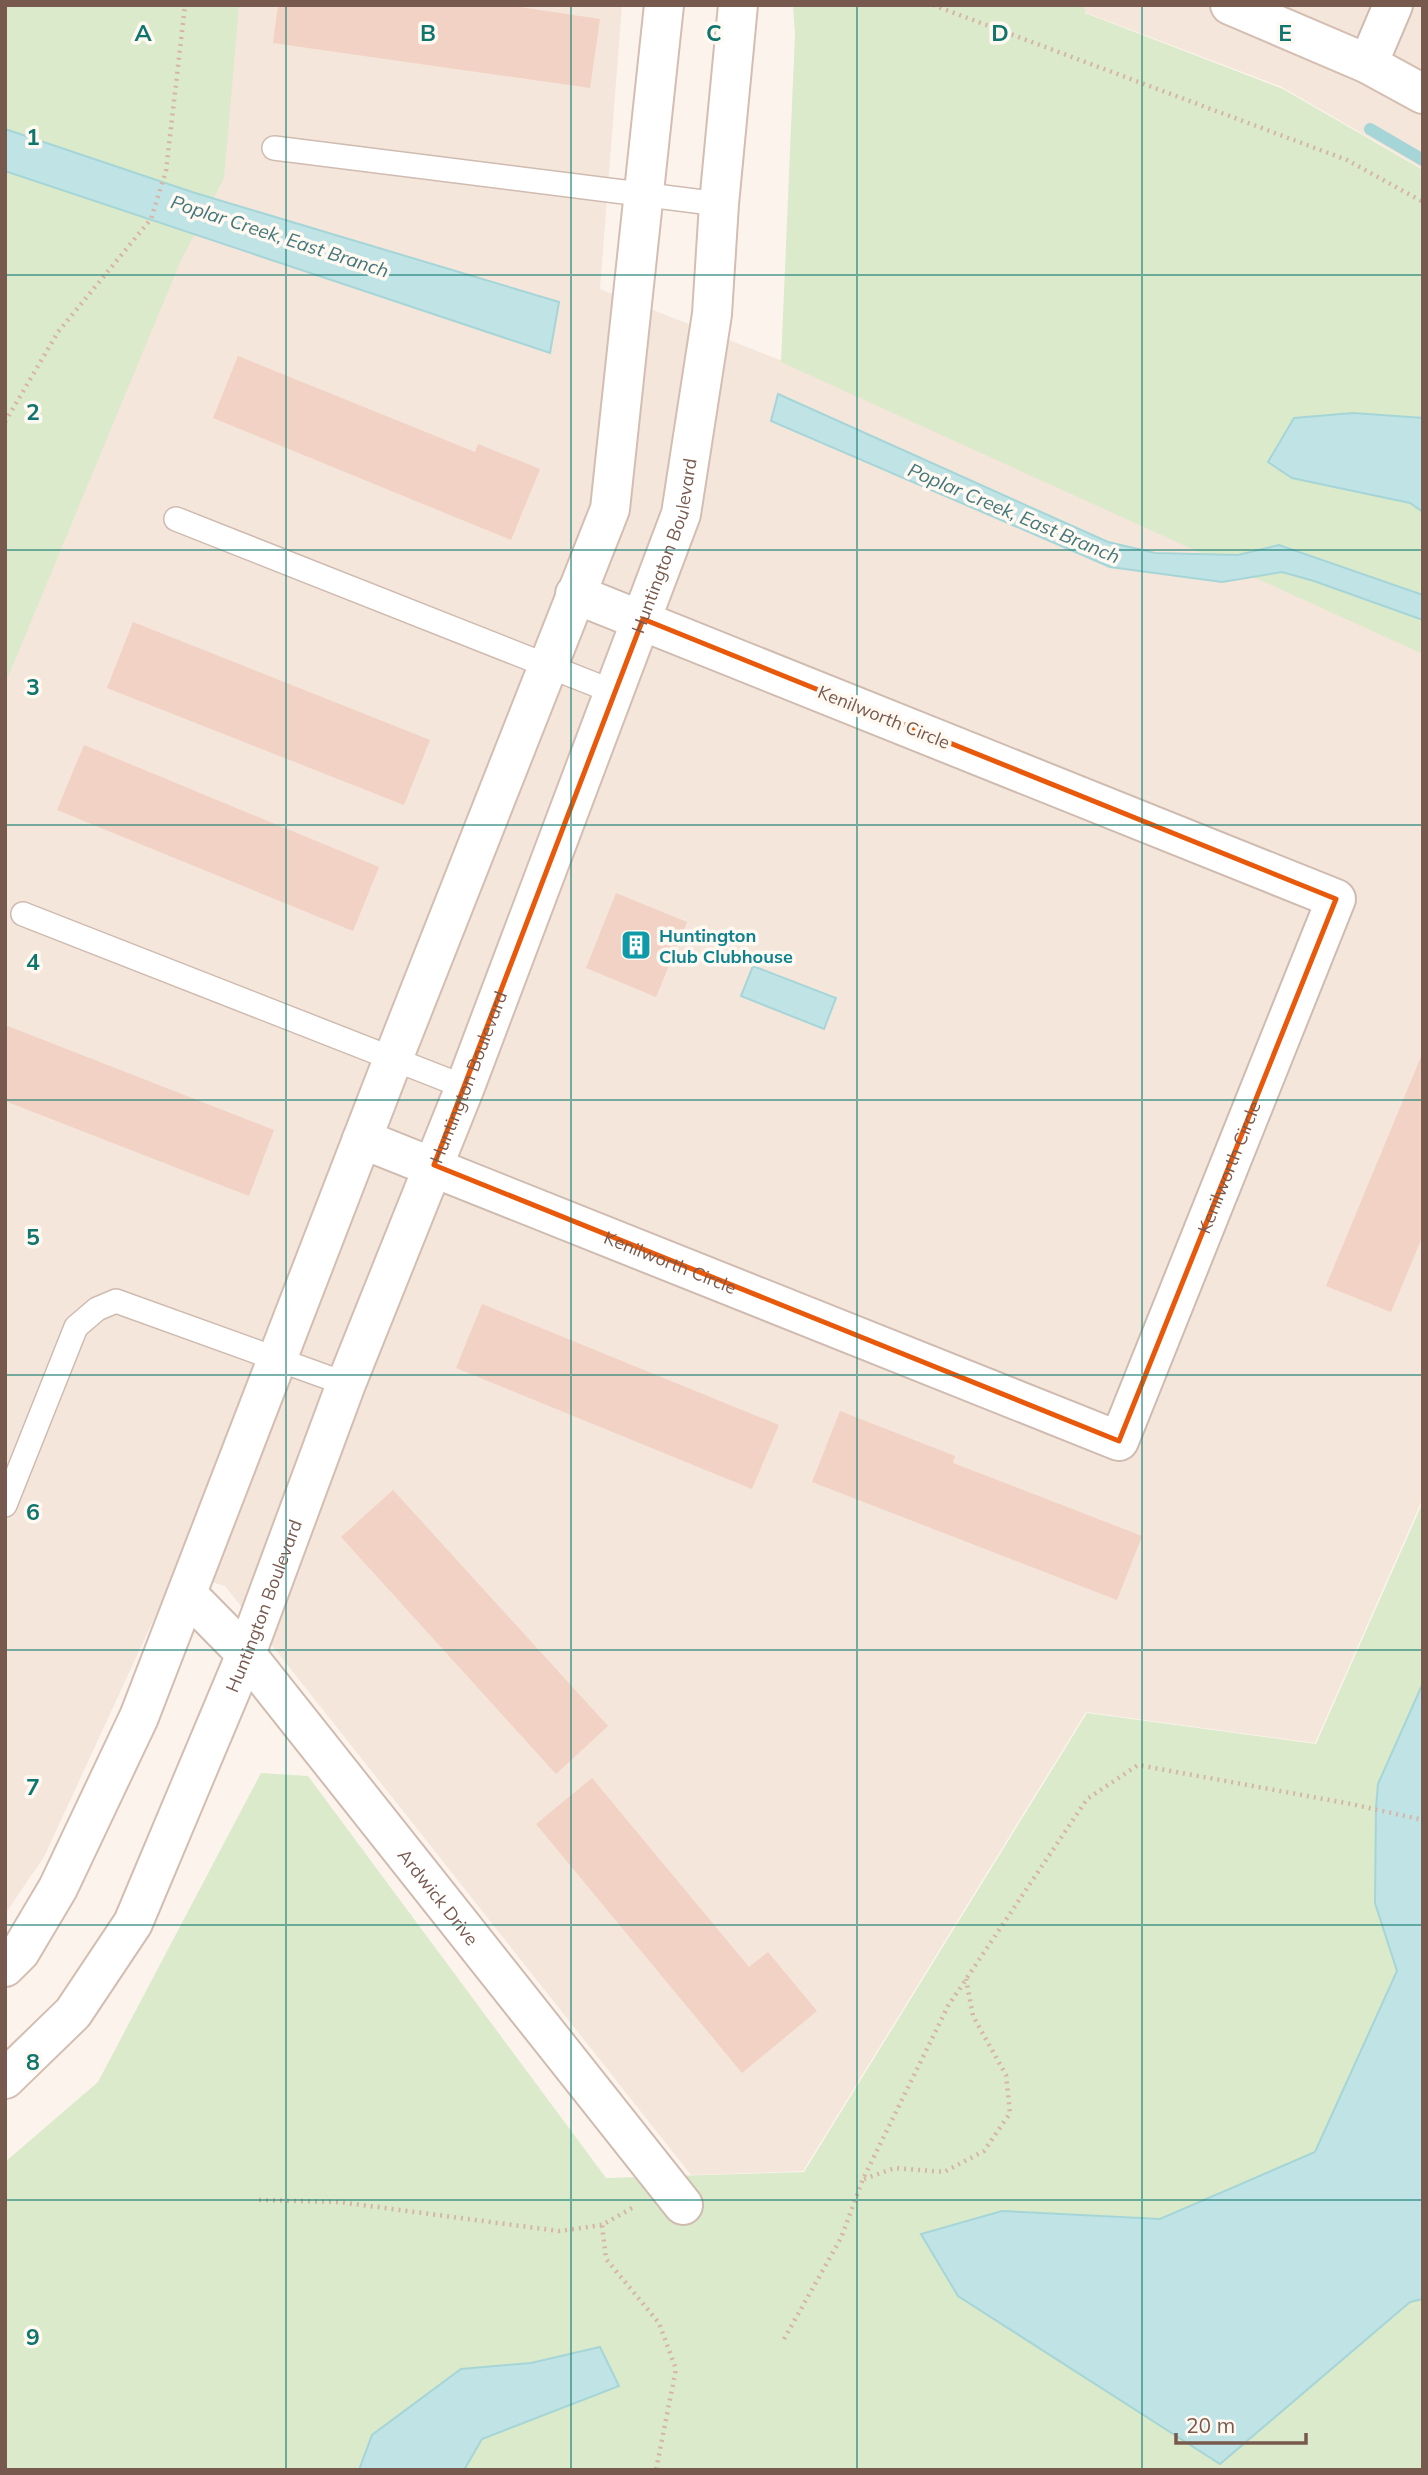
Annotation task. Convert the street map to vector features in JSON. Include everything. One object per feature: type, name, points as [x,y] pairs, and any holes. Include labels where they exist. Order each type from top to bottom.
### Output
[{"type":"street","points":[[5,1967],[20,1952],[58,1888],[139,1717],[393,1059],[610,509],[646,195],[664,5]]},
{"type":"street","name":"Huntington Boulevard","points":[[5,2079],[73,2013],[133,1923],[246,1654],[346,1384],[465,1087],[681,514],[712,314],[719,204],[738,5]]},
{"type":"street","points":[[1230,5],[1368,64],[1423,94]]},
{"type":"street","points":[[1368,64],[1393,5]]},
{"type":"street","name":"Kenilworth Circle","points":[[362,1139],[434,1165],[1119,1441],[1336,899],[575,594]]},
{"type":"street","name":"Ardwick Drive","points":[[187,1594],[246,1654],[675,2196]]},
{"type":"lane","points":[[274,148],[719,204]]},
{"type":"lane","points":[[176,519],[614,692]]},
{"type":"lane","points":[[23,914],[465,1087]]},
{"type":"lane","points":[[5,1505],[76,1328],[97,1309],[116,1301],[346,1384]]},
{"type":"path","points":[[5,422],[58,332],[151,219],[166,171],[185,5]]},
{"type":"path","points":[[933,5],[1347,160],[1423,202]]},
{"type":"path","points":[[784,2339],[841,2238],[863,2179],[948,2006],[1087,1799],[1138,1765],[1352,1804],[1423,1821]]},
{"type":"path","points":[[863,2179],[895,2168],[944,2172],[985,2151],[1010,2113],[1006,2075],[973,2016],[966,1978]]},
{"type":"path","points":[[259,2200],[340,2202],[559,2231],[602,2225],[675,2196]]},
{"type":"path","points":[[602,2225],[606,2259],[659,2323],[677,2369],[656,2470]]},
{"type":"highlighted area","points":[[643,619],[1336,899],[1119,1441],[434,1165]]},
{"type":"shaded area","points":[[237,5],[622,5],[600,289],[780,360],[1423,653],[1423,1498],[1315,1743],[1086,1712],[803,2171],[691,2175],[225,1586],[176,1571],[44,1857],[5,1914],[5,681]]},
{"type":"shaded area","points":[[1083,5],[1423,5],[1423,169],[1282,87],[1084,12]]},
{"type":"green space","points":[[5,5],[239,5],[224,178],[181,260],[5,684]]},
{"type":"green space","points":[[793,5],[1084,5],[1085,13],[1283,89],[1423,170],[1423,654],[781,362],[795,34]]},
{"type":"green space","points":[[1423,1502],[1423,2470],[5,2470],[5,2162],[98,2082],[261,1773],[308,1776],[606,2178],[804,2172],[1087,1713],[1316,1744]]},
{"type":"water","name":"Poplar Creek, East Branch","points":[[5,129],[192,192],[559,302],[550,353],[5,171]]},
{"type":"water","name":"Poplar Creek, East Branch","points":[[778,394],[1108,542],[1155,553],[1238,555],[1279,545],[1423,595],[1423,620],[1282,572],[1222,582],[1110,567],[771,421]]},
{"type":"water","points":[[1353,413],[1423,418],[1423,512],[1410,503],[1292,478],[1268,462],[1294,418]]},
{"type":"water","points":[[753,966],[836,998],[824,1029],[741,996]]},
{"type":"water","points":[[1423,1683],[1423,2299],[1410,2302],[1220,2464],[958,2296],[921,2234],[1002,2211],[1160,2219],[1315,2152],[1397,1971],[1375,1903],[1378,1784]]},
{"type":"water","points":[[600,2347],[619,2386],[482,2439],[464,2470],[359,2470],[372,2435],[461,2369],[531,2363]]},
{"type":"building","points":[[278,5],[507,5],[600,19],[590,88],[273,43]]},
{"type":"building","points":[[238,356],[475,452],[478,444],[540,469],[511,540],[213,418]]},
{"type":"building","points":[[133,622],[430,740],[404,805],[107,688]]},
{"type":"building","points":[[84,745],[379,867],[353,931],[57,810]]},
{"type":"building","name":"Huntington Club Clubhouse","points":[[616,893],[687,922],[656,997],[586,968]]},
{"type":"building","points":[[5,1025],[274,1130],[249,1196],[5,1101]]},
{"type":"building","points":[[1423,1052],[1423,1235],[1391,1312],[1326,1286]]},
{"type":"building","points":[[482,1304],[779,1425],[752,1489],[456,1368]]},
{"type":"building","points":[[840,1411],[955,1456],[953,1463],[1142,1536],[1117,1600],[812,1482]]},
{"type":"building","points":[[393,1490],[608,1726],[556,1774],[341,1537]]},
{"type":"building","points":[[592,1778],[749,1967],[768,1952],[817,2011],[742,2073],[536,1824]]},
{"type":"waterway","points":[[1370,129],[1423,160]]},
{"type":"place","name":"Huntington Club Clubhouse","points":[[636,945]]}]
